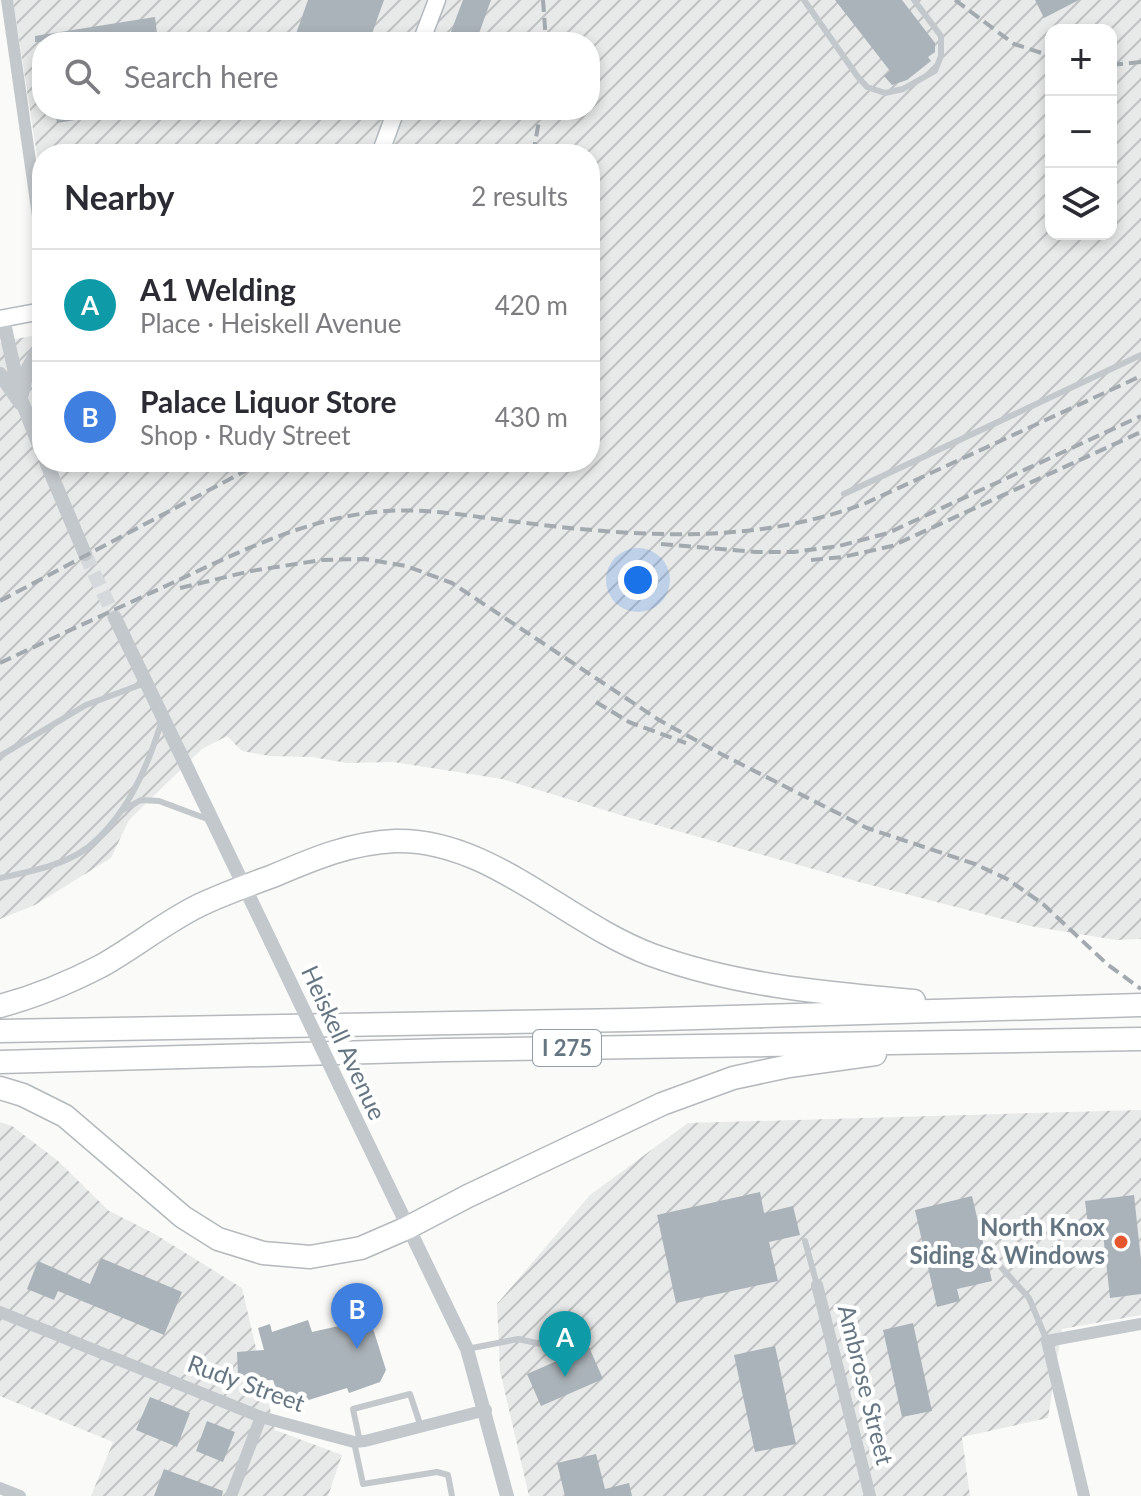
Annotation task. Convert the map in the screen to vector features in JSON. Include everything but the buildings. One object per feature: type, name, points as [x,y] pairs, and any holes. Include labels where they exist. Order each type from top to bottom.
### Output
[{"type":"highway","points":[[0,1006],[20,1001],[101,966],[197,906],[242,887],[318,856],[395,841],[442,845],[482,860],[591,927],[649,954],[712,975],[804,991],[1011,1011]]},
{"type":"highway","name":"I 275","points":[[0,1031],[1011,1011],[1141,1005]]},
{"type":"highway","name":"I 275","points":[[0,1062],[1138,1039]]},
{"type":"highway","points":[[0,1088],[23,1095],[65,1116],[183,1217],[218,1239],[263,1253],[310,1257],[361,1248],[662,1104],[733,1078],[789,1066],[962,1041]]},
{"type":"main road","points":[[425,32],[437,0]]},
{"type":"main road","points":[[384,144],[392,120]]},
{"type":"main road","points":[[2,319],[32,313]]},
{"type":"street","points":[[7,0],[32,174]]},
{"type":"street","points":[[2,319],[22,404],[32,428]]},
{"type":"street","points":[[22,404],[32,361]]},
{"type":"street","points":[[0,374],[10,392],[22,404]]},
{"type":"street","points":[[50,472],[85,554]]},
{"type":"street","name":"Heiskell Avenue","points":[[115,618],[467,1349],[507,1496]]},
{"type":"street","name":"Ambrose Street","points":[[817,1285],[870,1496]]},
{"type":"street","name":"Rudy Street","points":[[0,1312],[261,1417],[357,1442],[486,1410]]},
{"type":"street","points":[[1084,1496],[1047,1341],[1141,1324]]},
{"type":"street","points":[[231,1496],[261,1417]]},
{"type":"street","points":[[0,1488],[20,1496]]},
{"type":"lane","points":[[804,0],[858,77],[867,87],[885,93],[903,89],[935,71],[941,56],[941,36],[914,0]]},
{"type":"lane","points":[[844,494],[1141,355]]},
{"type":"lane","points":[[0,756],[86,705],[145,683]]},
{"type":"lane","points":[[0,878],[34,871],[86,849],[120,812],[141,780],[163,720]]},
{"type":"lane","points":[[120,812],[141,800],[159,801],[211,820]]},
{"type":"lane","points":[[805,1241],[817,1285]]},
{"type":"lane","points":[[1000,1266],[1029,1298],[1047,1341]]},
{"type":"lane","points":[[467,1349],[518,1339],[555,1347]]},
{"type":"lane","points":[[421,1427],[410,1394],[353,1409],[363,1484],[437,1472],[448,1475],[452,1496]]},
{"type":"shaded area","points":[[13,0],[1141,0],[1141,939],[1116,940],[1030,926],[863,883],[502,779],[393,762],[347,763],[312,757],[270,756],[242,751],[227,736],[202,749],[129,820],[111,858],[35,905],[0,919],[0,342],[32,336],[32,472],[600,472],[600,144],[35,144]]},
{"type":"shaded area","points":[[1141,1110],[1141,1315],[1062,1329],[1048,1418],[962,1437],[970,1496],[529,1496],[500,1371],[497,1304],[590,1195],[688,1123]]},
{"type":"shaded area","points":[[0,1122],[12,1126],[57,1160],[109,1211],[153,1233],[242,1288],[275,1430],[342,1455],[328,1496],[91,1496],[113,1442],[0,1396]]},
{"type":"tunnel","points":[[85,554],[115,618]]},
{"type":"railway","points":[[543,0],[545,32]]},
{"type":"railway","points":[[955,0],[1014,44],[1045,54]]},
{"type":"railway","points":[[1117,64],[1141,62]]},
{"type":"railway","points":[[535,144],[539,120]]},
{"type":"railway","points":[[0,663],[249,548],[303,528],[358,514],[422,511],[569,528],[655,534],[740,531],[782,526],[824,516],[866,503],[1141,376]]},
{"type":"railway","points":[[661,544],[794,552],[839,546],[888,533],[1141,416]]},
{"type":"railway","points":[[811,560],[843,557],[892,546],[1141,432]]},
{"type":"railway","points":[[0,601],[243,472]]},
{"type":"railway","points":[[180,588],[251,571],[322,560],[365,559],[406,566],[452,583],[659,720],[721,754],[867,828],[975,864],[1007,879],[1043,904],[1107,964],[1141,989]]},
{"type":"railway","points":[[596,702],[629,722],[686,743]]},
{"type":"place","name":"North Knox Siding & Windows","points":[[1121,1242]]},
{"type":"place","name":"Palace Liquor Store","points":[[357,1349]]},
{"type":"place","name":"A1 Welding","points":[[565,1377]]}]
